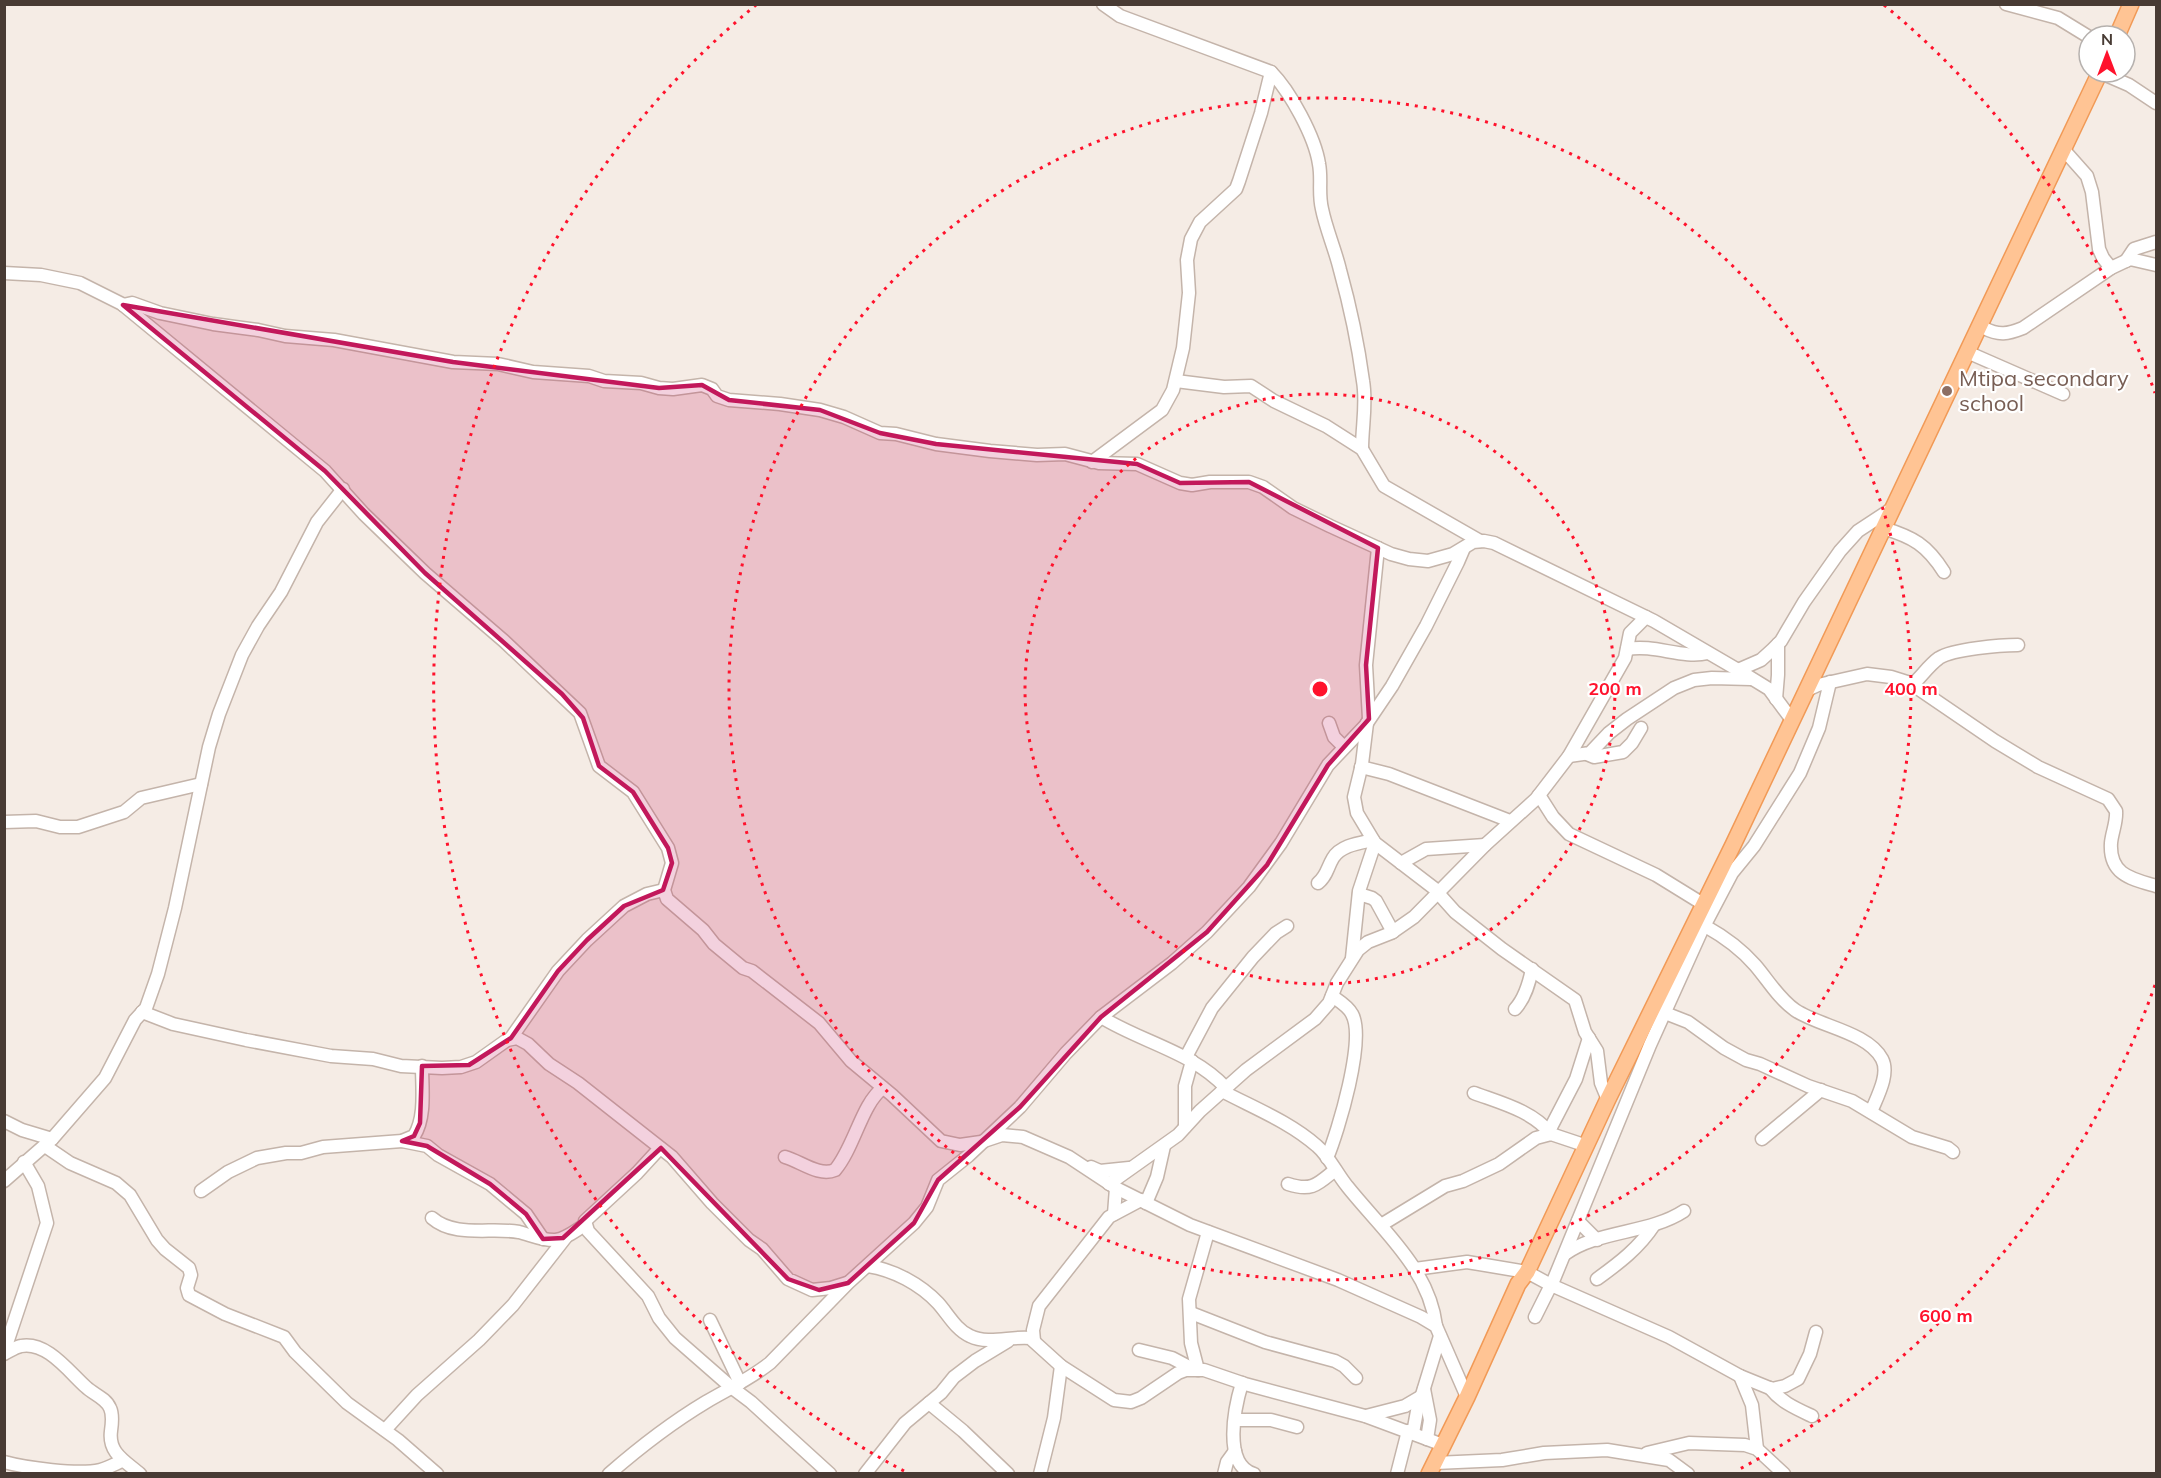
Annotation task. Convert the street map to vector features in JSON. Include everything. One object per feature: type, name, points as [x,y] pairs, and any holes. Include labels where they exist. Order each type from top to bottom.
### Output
[{"type":"main road","points":[[2122,24],[2132,4]]},
{"type":"main road","points":[[1432,1468],[1518,1284],[1527,1272],[1807,690],[2093,84]]},
{"type":"street","points":[[1103,4],[1120,16],[1271,72],[1281,82],[1314,143],[1320,165],[1318,189],[1348,303],[1363,380],[1365,403],[1362,449]]},
{"type":"street","points":[[2006,4],[2058,18],[2077,30]]},
{"type":"street","points":[[1092,462],[1162,410],[1173,390],[1183,348],[1189,293],[1186,260],[1191,239],[1200,222],[1236,189],[1261,113],[1271,72]]},
{"type":"street","points":[[2127,84],[2157,103]]},
{"type":"street","points":[[2063,149],[2088,176],[2099,249],[2111,268]]},
{"type":"street","points":[[2126,261],[2134,249],[2157,242]]},
{"type":"street","points":[[1982,321],[1984,328],[2000,335],[2023,328],[2111,268],[2134,259],[2157,265]]},
{"type":"street","points":[[4,273],[41,275],[80,283],[123,305],[325,471],[374,525],[425,573],[504,641],[580,713],[599,766],[633,792],[668,848],[672,863],[664,890],[667,900],[691,919],[714,944],[743,968],[752,971],[819,1023],[850,1061],[941,1141],[953,1145],[981,1142],[1002,1135],[1023,1137],[1100,1171],[1133,1167]]},
{"type":"street","points":[[123,305],[132,303],[160,313],[213,324],[254,329],[285,336],[334,340],[453,362],[498,364],[533,372],[590,376],[604,381],[641,383],[659,388],[673,389],[702,385],[712,389],[717,396],[729,400],[780,404],[820,411],[844,417],[880,433],[896,434],[936,444],[990,451],[1036,455],[1065,454],[1092,462],[1137,464],[1164,477],[1186,484],[1250,482],[1263,487],[1293,508],[1409,560],[1428,561],[1453,554],[1480,541]]},
{"type":"street","points":[[1966,352],[2063,394]]},
{"type":"street","points":[[1176,381],[1224,387],[1251,386],[1274,401],[1326,426],[1362,449],[1384,486],[1480,541],[1494,543],[1522,555],[1646,617],[1768,689],[1792,720]]},
{"type":"street","points":[[4,1181],[48,1142],[105,1078],[135,1020],[146,1008],[175,908],[201,784],[219,714],[242,655],[281,592],[317,522],[343,489]]},
{"type":"street","points":[[1738,670],[1761,660],[1778,644],[1840,551],[1858,531],[1893,508]]},
{"type":"street","points":[[1883,528],[1919,542],[1937,560],[1944,572]]},
{"type":"street","points":[[1378,548],[1366,665],[1368,721],[1354,804],[1374,842],[1438,893],[1455,912],[1502,949],[1575,1000],[1583,1025],[1597,1051],[1601,1083],[1608,1100]]},
{"type":"street","points":[[609,1473],[651,1438],[770,1364],[848,1283],[922,1213],[938,1180],[968,1156],[1020,1107],[1066,1053],[1101,1017],[1172,963],[1207,932],[1249,887],[1276,850],[1328,765],[1368,721],[1410,656],[1464,548]]},
{"type":"street","points":[[1114,1214],[1113,1186],[1133,1167],[1164,1146],[1246,1070],[1315,1019],[1329,1003],[1337,983],[1358,950],[1368,942],[1393,932],[1414,917],[1485,845],[1539,795],[1569,756],[1625,657],[1630,633],[1646,617]]},
{"type":"street","points":[[1776,699],[1778,644]]},
{"type":"street","points":[[1912,685],[1939,658],[1950,653],[2019,645]]},
{"type":"street","points":[[1627,649],[1646,647],[1686,654],[1708,653]]},
{"type":"street","points":[[1807,690],[1830,682],[1867,674],[1891,677],[1912,685],[2038,767],[2108,799],[2116,811],[2111,844],[2113,860],[2118,870],[2126,876],[2157,886]]},
{"type":"street","points":[[1587,754],[1627,719],[1674,688],[1694,680],[1752,679]]},
{"type":"street","points":[[1535,1317],[1565,1254],[1650,1045],[1705,926],[1732,873],[1754,846],[1800,772],[1819,728],[1830,682]]},
{"type":"street","points":[[1329,723],[1334,737],[1344,747]]},
{"type":"street","points":[[1569,756],[1587,754],[1594,757],[1623,752],[1641,728]]},
{"type":"street","points":[[1361,767],[1389,774],[1510,821]]},
{"type":"street","points":[[4,822],[36,821],[60,827],[78,827],[124,812],[141,798],[201,784]]},
{"type":"street","points":[[1539,795],[1557,822],[1569,834],[1614,853],[1703,904]]},
{"type":"street","points":[[1318,884],[1327,874],[1337,853],[1351,846],[1374,842]]},
{"type":"street","points":[[1352,959],[1359,894],[1374,842]]},
{"type":"street","points":[[1401,863],[1426,849],[1485,845]]},
{"type":"street","points":[[142,1012],[177,1025],[316,1054],[373,1059],[401,1066],[442,1068],[469,1065],[511,1038],[548,984],[587,940],[624,906],[647,894],[664,890]]},
{"type":"street","points":[[1359,894],[1376,901],[1393,932]]},
{"type":"street","points":[[1185,1127],[1185,1086],[1189,1059],[1212,1008],[1253,957],[1276,933],[1287,926]]},
{"type":"street","points":[[1705,926],[1724,937],[1754,963],[1779,996],[1794,1010],[1845,1031],[1871,1047],[1882,1059],[1884,1071],[1882,1082],[1871,1112]]},
{"type":"street","points":[[1515,1009],[1521,1003],[1532,969]]},
{"type":"street","points":[[1327,1158],[1336,1137],[1353,1070],[1357,1042],[1353,1015],[1347,1007],[1332,996]]},
{"type":"street","points":[[1665,1013],[1688,1022],[1724,1048],[1746,1060],[1808,1086],[1852,1101],[1912,1137],[1948,1148],[1953,1152]]},
{"type":"street","points":[[1101,1017],[1206,1069],[1224,1089],[1282,1122],[1319,1147],[1415,1269],[1434,1312],[1438,1331],[1467,1397]]},
{"type":"street","points":[[511,1038],[518,1038],[528,1044],[549,1064],[578,1083],[678,1163],[712,1203],[762,1250],[788,1279],[812,1290],[848,1283]]},
{"type":"street","points":[[1381,1225],[1444,1186],[1463,1181],[1499,1164],[1536,1137],[1550,1133],[1576,1079],[1589,1038]]},
{"type":"street","points":[[402,1141],[414,1136],[420,1123],[422,1066]]},
{"type":"street","points":[[785,1157],[826,1172],[835,1170],[854,1139],[874,1098],[883,1088]]},
{"type":"street","points":[[1762,1138],[1821,1090]]},
{"type":"street","points":[[1474,1093],[1515,1108],[1545,1126],[1550,1133],[1587,1146]]},
{"type":"street","points":[[4,1121],[48,1142],[70,1163],[116,1183],[125,1190],[135,1201],[144,1221],[157,1240],[189,1268],[191,1275],[187,1288],[189,1294],[225,1314],[284,1336],[295,1352],[347,1402],[437,1473]]},
{"type":"street","points":[[201,1191],[228,1172],[257,1158],[323,1148],[402,1141],[427,1146],[438,1155],[490,1184],[526,1214],[543,1239]]},
{"type":"street","points":[[1034,1341],[1033,1330],[1039,1306],[1083,1249],[1114,1214],[1143,1202],[1157,1177],[1164,1146]]},
{"type":"street","points":[[660,1148],[637,1173],[592,1212],[585,1221],[585,1225],[592,1236],[648,1296],[668,1330],[736,1385],[751,1402],[830,1473]]},
{"type":"street","points":[[4,1353],[47,1223],[38,1186],[24,1162]]},
{"type":"street","points":[[1081,1164],[1113,1186],[1143,1202],[1208,1232],[1338,1280],[1420,1317],[1438,1331]]},
{"type":"street","points":[[1288,1184],[1301,1188],[1316,1186],[1335,1170]]},
{"type":"street","points":[[1565,1254],[1597,1240],[1673,1219],[1684,1211]]},
{"type":"street","points":[[432,1218],[437,1223],[453,1228],[472,1231],[518,1232],[543,1239],[557,1240],[585,1225]]},
{"type":"street","points":[[1578,1221],[1597,1240]]},
{"type":"street","points":[[1597,1279],[1632,1252],[1645,1239],[1654,1225]]},
{"type":"street","points":[[1196,1369],[1190,1337],[1189,1299],[1208,1232]]},
{"type":"street","points":[[385,1430],[417,1395],[479,1340],[513,1305],[566,1237]]},
{"type":"street","points":[[1415,1269],[1467,1262],[1527,1272],[1551,1285],[1669,1337],[1740,1376],[1770,1388],[1778,1389],[1798,1380],[1810,1354],[1816,1332]]},
{"type":"street","points":[[868,1266],[884,1269],[917,1286],[936,1301],[966,1335],[982,1339],[1011,1340],[1025,1337],[1034,1341],[1061,1366],[1114,1400],[1131,1402],[1141,1398],[1178,1373],[1196,1369]]},
{"type":"street","points":[[1191,1313],[1265,1342],[1335,1361],[1356,1378]]},
{"type":"street","points":[[710,1320],[736,1385]]},
{"type":"street","points":[[1397,1473],[1423,1392],[1438,1331]]},
{"type":"street","points":[[865,1473],[905,1424],[962,1371],[1011,1340]]},
{"type":"street","points":[[4,1353],[24,1346],[45,1351],[66,1367],[86,1387],[104,1399],[111,1408],[111,1443],[117,1456],[140,1473]]},
{"type":"street","points":[[1139,1350],[1172,1358],[1196,1369],[1242,1383],[1365,1416],[1443,1445]]},
{"type":"street","points":[[1040,1473],[1054,1418],[1061,1366]]},
{"type":"street","points":[[1740,1376],[1752,1406],[1757,1449]]},
{"type":"street","points":[[1242,1383],[1235,1419],[1235,1450],[1240,1466],[1254,1473]]},
{"type":"street","points":[[1770,1388],[1777,1398],[1812,1416]]},
{"type":"street","points":[[1365,1416],[1405,1406],[1423,1392]]},
{"type":"street","points":[[1423,1392],[1430,1412],[1427,1439]]},
{"type":"street","points":[[929,1403],[1008,1473]]},
{"type":"street","points":[[1235,1419],[1271,1420],[1298,1427]]},
{"type":"street","points":[[1643,1454],[1689,1443],[1745,1445],[1757,1449],[1784,1473]]},
{"type":"street","points":[[1224,1473],[1227,1462],[1235,1450]]},
{"type":"street","points":[[1432,1468],[1544,1453],[1607,1450],[1669,1460],[1688,1473]]},
{"type":"street","points":[[4,1462],[56,1470],[87,1471],[98,1470],[122,1461]]},
{"type":"highlighted area","points":[[123,305],[453,362],[659,388],[702,385],[729,400],[820,410],[880,433],[936,444],[1137,464],[1180,483],[1249,482],[1378,548],[1366,665],[1369,719],[1328,765],[1267,865],[1207,932],[1101,1017],[1020,1107],[938,1180],[914,1223],[862,1272],[848,1283],[819,1290],[788,1279],[661,1148],[563,1238],[543,1239],[526,1214],[490,1184],[427,1146],[402,1141],[414,1136],[420,1123],[422,1066],[469,1065],[511,1038],[558,971],[587,940],[624,906],[663,890],[672,863],[668,848],[633,792],[599,766],[583,718],[562,694],[425,573],[325,471]]},
{"type":"place","name":"Mtipa secondary school","points":[[1947,391]]}]
